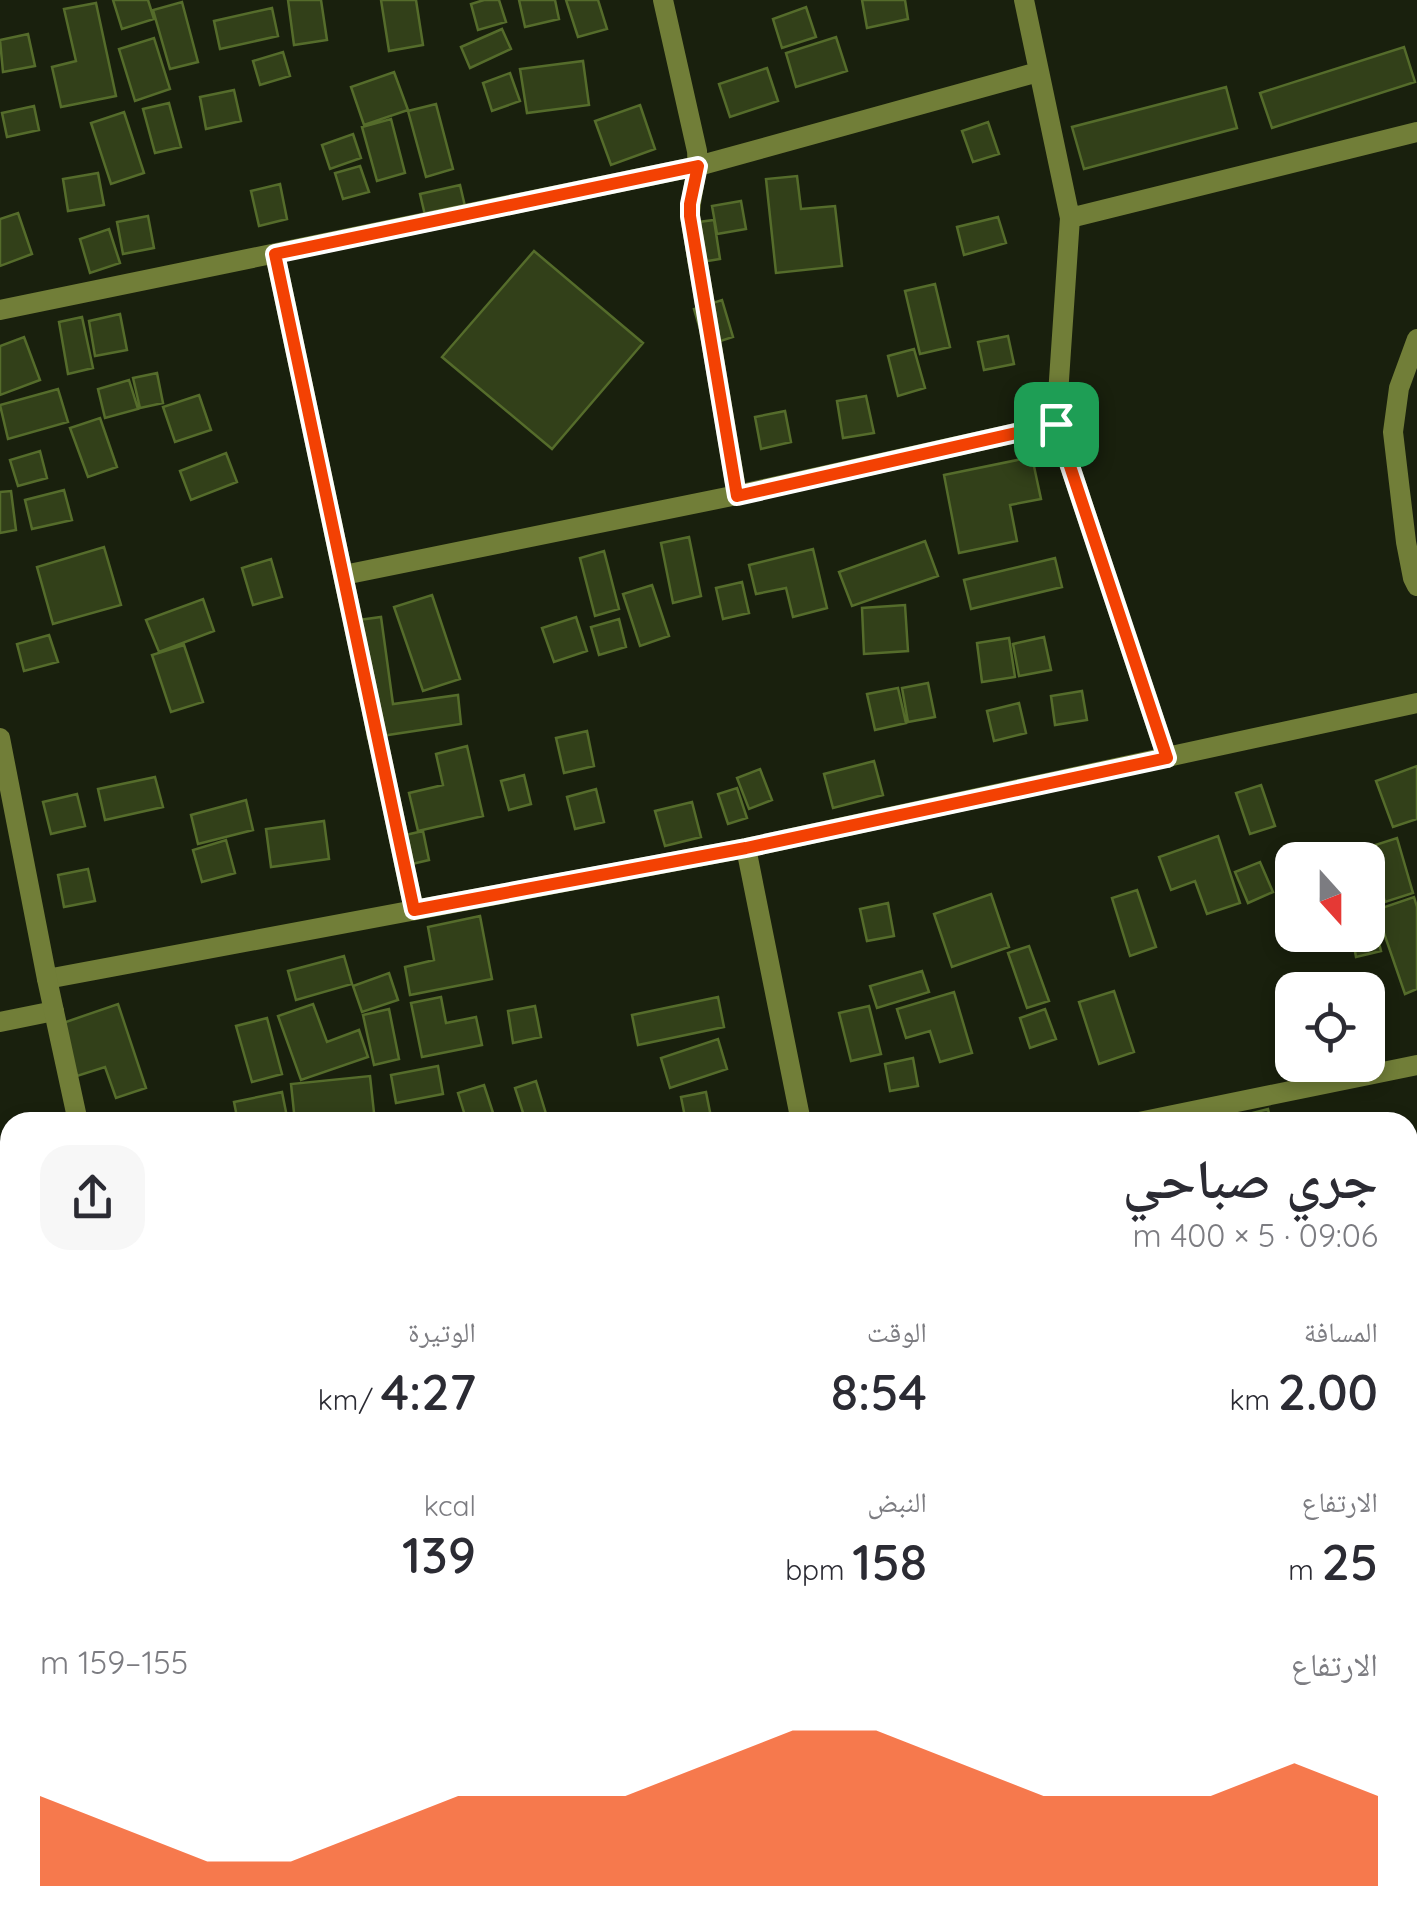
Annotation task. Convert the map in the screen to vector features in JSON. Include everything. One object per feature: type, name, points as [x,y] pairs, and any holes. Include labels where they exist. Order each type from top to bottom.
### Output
[{"type":"street","points":[[663,0],[698,166],[690,216],[737,496]]},
{"type":"street","points":[[1024,0],[1070,218],[1056,424],[1167,758]]},
{"type":"street","points":[[0,310],[698,166],[1038,72]]},
{"type":"street","points":[[1070,218],[1417,132]]},
{"type":"street","points":[[275,254],[414,910]]},
{"type":"street","points":[[1417,339],[1399,388],[1393,432],[1406,542],[1417,586]]},
{"type":"street","points":[[344,575],[737,496],[1056,424]]},
{"type":"street","points":[[47,979],[746,848],[1417,703]]},
{"type":"street","points":[[0,738],[76,1112]]},
{"type":"street","points":[[746,848],[799,1112]]},
{"type":"street","points":[[0,1022],[54,1012]]},
{"type":"street","points":[[1189,1112],[1417,1065]]},
{"type":"building","points":[[113,0],[148,0],[154,19],[122,29]]},
{"type":"building","points":[[288,0],[321,0],[327,40],[294,45]]},
{"type":"building","points":[[381,0],[416,0],[423,45],[389,51]]},
{"type":"building","points":[[499,0],[506,22],[478,30],[471,4]]},
{"type":"building","points":[[519,0],[555,0],[559,19],[525,27]]},
{"type":"building","points":[[566,0],[598,0],[607,29],[578,37]]},
{"type":"building","points":[[862,0],[905,0],[908,19],[867,28]]},
{"type":"building","points":[[182,2],[198,62],[170,69],[153,10]]},
{"type":"building","points":[[96,3],[116,96],[61,107],[52,67],[76,61],[64,9]]},
{"type":"building","points":[[806,7],[816,37],[782,48],[773,19]]},
{"type":"building","points":[[272,8],[278,36],[220,49],[214,21]]},
{"type":"building","points":[[502,29],[511,49],[470,68],[461,47]]},
{"type":"building","points":[[28,34],[35,66],[3,72],[0,40]]},
{"type":"building","points":[[836,37],[847,71],[796,87],[786,53]]},
{"type":"building","points":[[154,38],[170,89],[135,101],[119,49]]},
{"type":"building","points":[[1404,47],[1415,82],[1272,128],[1260,93]]},
{"type":"building","points":[[283,52],[290,76],[260,85],[253,61]]},
{"type":"building","points":[[583,61],[589,105],[527,113],[520,69]]},
{"type":"building","points":[[767,68],[778,101],[730,117],[719,84]]},
{"type":"building","points":[[394,72],[408,110],[364,125],[351,87]]},
{"type":"building","points":[[510,73],[520,101],[492,111],[483,83]]},
{"type":"building","points":[[1226,87],[1237,128],[1084,169],[1072,127]]},
{"type":"building","points":[[234,90],[241,121],[206,129],[200,97]]},
{"type":"building","points":[[169,103],[181,147],[155,153],[143,109]]},
{"type":"building","points":[[436,104],[453,169],[426,177],[408,111]]},
{"type":"building","points":[[640,105],[655,149],[611,165],[595,121]]},
{"type":"building","points":[[34,106],[39,130],[7,137],[2,113]]},
{"type":"building","points":[[124,112],[144,173],[111,184],[91,123]]},
{"type":"building","points":[[391,119],[405,173],[377,181],[362,127]]},
{"type":"building","points":[[988,122],[999,154],[973,162],[962,131]]},
{"type":"building","points":[[353,134],[361,158],[330,169],[322,145]]},
{"type":"building","points":[[360,166],[369,192],[343,199],[335,173]]},
{"type":"building","points":[[98,173],[104,205],[68,211],[63,179]]},
{"type":"building","points":[[797,176],[801,209],[835,206],[842,266],[776,273],[766,179]]},
{"type":"building","points":[[280,184],[287,219],[259,226],[251,191]]},
{"type":"building","points":[[460,185],[468,219],[428,228],[420,194]]},
{"type":"building","points":[[741,201],[746,229],[717,234],[712,206]]},
{"type":"building","points":[[18,213],[32,254],[0,266],[0,219]]},
{"type":"building","points":[[148,216],[154,248],[123,254],[117,222]]},
{"type":"building","points":[[998,217],[1006,243],[964,255],[957,227]]},
{"type":"building","points":[[714,220],[720,259],[689,264],[683,224]]},
{"type":"building","points":[[109,229],[120,263],[90,273],[80,239]]},
{"type":"building","points":[[534,251],[643,343],[552,449],[442,357]]},
{"type":"building","points":[[935,284],[950,347],[920,354],[905,291]]},
{"type":"building","points":[[722,300],[733,337],[705,346],[694,309]]},
{"type":"building","points":[[120,314],[127,350],[95,356],[89,321]]},
{"type":"building","points":[[82,317],[93,368],[68,374],[59,322]]},
{"type":"building","points":[[1008,336],[1014,364],[984,370],[978,342]]},
{"type":"building","points":[[24,337],[40,380],[0,395],[0,346]]},
{"type":"building","points":[[914,349],[925,388],[898,396],[888,356]]},
{"type":"building","points":[[157,373],[163,403],[140,408],[133,378]]},
{"type":"building","points":[[129,380],[138,409],[105,418],[98,389]]},
{"type":"building","points":[[58,389],[68,422],[8,439],[0,405]]},
{"type":"building","points":[[199,395],[211,430],[175,442],[163,407]]},
{"type":"building","points":[[866,396],[874,433],[843,438],[837,401]]},
{"type":"building","points":[[785,411],[791,442],[761,449],[755,417]]},
{"type":"building","points":[[100,418],[117,467],[88,477],[70,428]]},
{"type":"building","points":[[40,451],[47,478],[18,486],[10,460]]},
{"type":"building","points":[[226,453],[237,482],[191,500],[180,471]]},
{"type":"building","points":[[1032,457],[1041,499],[1010,505],[1017,541],[959,553],[944,475]]},
{"type":"building","points":[[64,490],[72,520],[32,529],[25,500]]},
{"type":"building","points":[[11,491],[16,530],[0,533],[0,492]]},
{"type":"building","points":[[689,537],[701,596],[673,603],[661,543]]},
{"type":"building","points":[[925,541],[938,576],[852,606],[839,572]]},
{"type":"building","points":[[104,547],[121,605],[53,624],[37,567]]},
{"type":"building","points":[[813,549],[827,608],[793,617],[786,588],[756,594],[749,565]]},
{"type":"building","points":[[604,551],[619,609],[595,616],[580,558]]},
{"type":"building","points":[[1055,558],[1062,587],[971,609],[964,580]]},
{"type":"building","points":[[271,559],[282,597],[253,605],[242,568]]},
{"type":"building","points":[[742,582],[749,613],[723,619],[716,588]]},
{"type":"building","points":[[652,585],[669,636],[640,646],[623,594]]},
{"type":"building","points":[[432,595],[460,679],[423,691],[394,607]]},
{"type":"building","points":[[203,599],[214,631],[159,652],[146,620]]},
{"type":"building","points":[[905,605],[908,651],[864,654],[862,608]]},
{"type":"building","points":[[381,617],[393,704],[458,695],[461,724],[368,738],[351,621]]},
{"type":"building","points":[[576,617],[587,651],[554,662],[542,628]]},
{"type":"building","points":[[619,619],[626,647],[599,655],[591,627]]},
{"type":"building","points":[[49,635],[58,662],[24,671],[17,644]]},
{"type":"building","points":[[1044,637],[1051,670],[1019,676],[1013,644]]},
{"type":"building","points":[[1009,638],[1015,677],[982,682],[977,643]]},
{"type":"building","points":[[184,645],[203,702],[171,712],[152,655]]},
{"type":"building","points":[[928,683],[935,717],[908,722],[902,688]]},
{"type":"building","points":[[898,688],[906,723],[875,730],[867,694]]},
{"type":"building","points":[[1082,691],[1087,720],[1055,725],[1051,696]]},
{"type":"building","points":[[1019,703],[1026,733],[994,741],[987,711]]},
{"type":"building","points":[[587,731],[594,766],[564,773],[556,738]]},
{"type":"building","points":[[467,746],[483,816],[418,831],[409,793],[443,785],[436,754]]},
{"type":"building","points":[[874,761],[883,795],[833,808],[824,774]]},
{"type":"building","points":[[1417,766],[1417,819],[1393,827],[1376,781]]},
{"type":"building","points":[[760,769],[772,800],[749,809],[737,778]]},
{"type":"building","points":[[524,775],[531,804],[509,810],[501,781]]},
{"type":"building","points":[[155,777],[163,807],[105,820],[98,789]]},
{"type":"building","points":[[1261,785],[1275,826],[1250,834],[1236,793]]},
{"type":"building","points":[[737,788],[747,818],[728,824],[718,794]]},
{"type":"building","points":[[596,789],[604,822],[575,829],[567,797]]},
{"type":"building","points":[[77,794],[85,826],[51,834],[43,802]]},
{"type":"building","points":[[246,800],[253,830],[198,844],[191,815]]},
{"type":"building","points":[[692,802],[701,837],[665,846],[655,811]]},
{"type":"building","points":[[324,821],[329,859],[271,867],[266,829]]},
{"type":"building","points":[[423,831],[429,860],[399,867],[392,838]]},
{"type":"building","points":[[1218,836],[1240,903],[1207,914],[1195,881],[1171,890],[1159,857]]},
{"type":"building","points":[[1397,838],[1413,893],[1385,902],[1385,842]]},
{"type":"building","points":[[226,840],[235,873],[202,882],[193,850]]},
{"type":"building","points":[[1260,862],[1273,892],[1248,903],[1235,872]]},
{"type":"building","points":[[88,869],[95,901],[64,907],[58,875]]},
{"type":"building","points":[[1137,890],[1156,947],[1130,956],[1112,898]]},
{"type":"building","points":[[991,894],[1009,947],[952,967],[934,914]]},
{"type":"building","points":[[1414,897],[1417,907],[1417,989],[1405,994],[1385,936],[1385,907]]},
{"type":"building","points":[[888,903],[894,936],[867,941],[860,909]]},
{"type":"building","points":[[480,916],[492,979],[410,995],[405,967],[434,960],[428,927]]},
{"type":"building","points":[[1029,946],[1049,1001],[1027,1008],[1008,953]]},
{"type":"building","points":[[344,956],[352,984],[296,1000],[288,971]]},
{"type":"building","points":[[922,971],[929,992],[877,1008],[870,986]]},
{"type":"building","points":[[389,973],[398,1000],[362,1012],[353,986]]},
{"type":"building","points":[[1114,991],[1134,1052],[1099,1064],[1079,1002]]},
{"type":"building","points":[[954,992],[972,1053],[940,1062],[930,1031],[906,1038],[897,1009]]},
{"type":"building","points":[[441,997],[446,1023],[476,1017],[482,1045],[422,1057],[411,1003]]},
{"type":"building","points":[[718,997],[724,1027],[638,1045],[632,1015]]},
{"type":"building","points":[[118,1004],[146,1088],[116,1098],[105,1067],[77,1076],[60,1024]]},
{"type":"building","points":[[313,1004],[327,1042],[359,1030],[368,1057],[301,1080],[278,1016]]},
{"type":"building","points":[[535,1006],[541,1037],[513,1043],[508,1011]]},
{"type":"building","points":[[869,1006],[881,1054],[851,1061],[839,1013]]},
{"type":"building","points":[[389,1009],[399,1059],[374,1065],[363,1015]]},
{"type":"building","points":[[1045,1009],[1056,1039],[1030,1048],[1020,1018]]},
{"type":"building","points":[[267,1018],[282,1074],[252,1082],[236,1026]]},
{"type":"building","points":[[718,1039],[727,1069],[670,1088],[661,1058]]},
{"type":"building","points":[[913,1058],[918,1086],[890,1091],[885,1064]]},
{"type":"building","points":[[438,1066],[443,1094],[396,1103],[391,1075]]},
{"type":"building","points":[[370,1076],[374,1112],[294,1112],[291,1084]]},
{"type":"building","points":[[536,1081],[545,1112],[523,1112],[515,1088]]},
{"type":"building","points":[[484,1085],[493,1112],[464,1112],[458,1093]]},
{"type":"building","points":[[282,1092],[286,1112],[236,1112],[234,1102]]},
{"type":"building","points":[[706,1092],[710,1112],[684,1112],[681,1097]]},
{"type":"route","points":[[698,166],[690,216],[737,496],[1056,424],[1167,758],[746,848],[414,910],[275,254],[698,166]]}]
